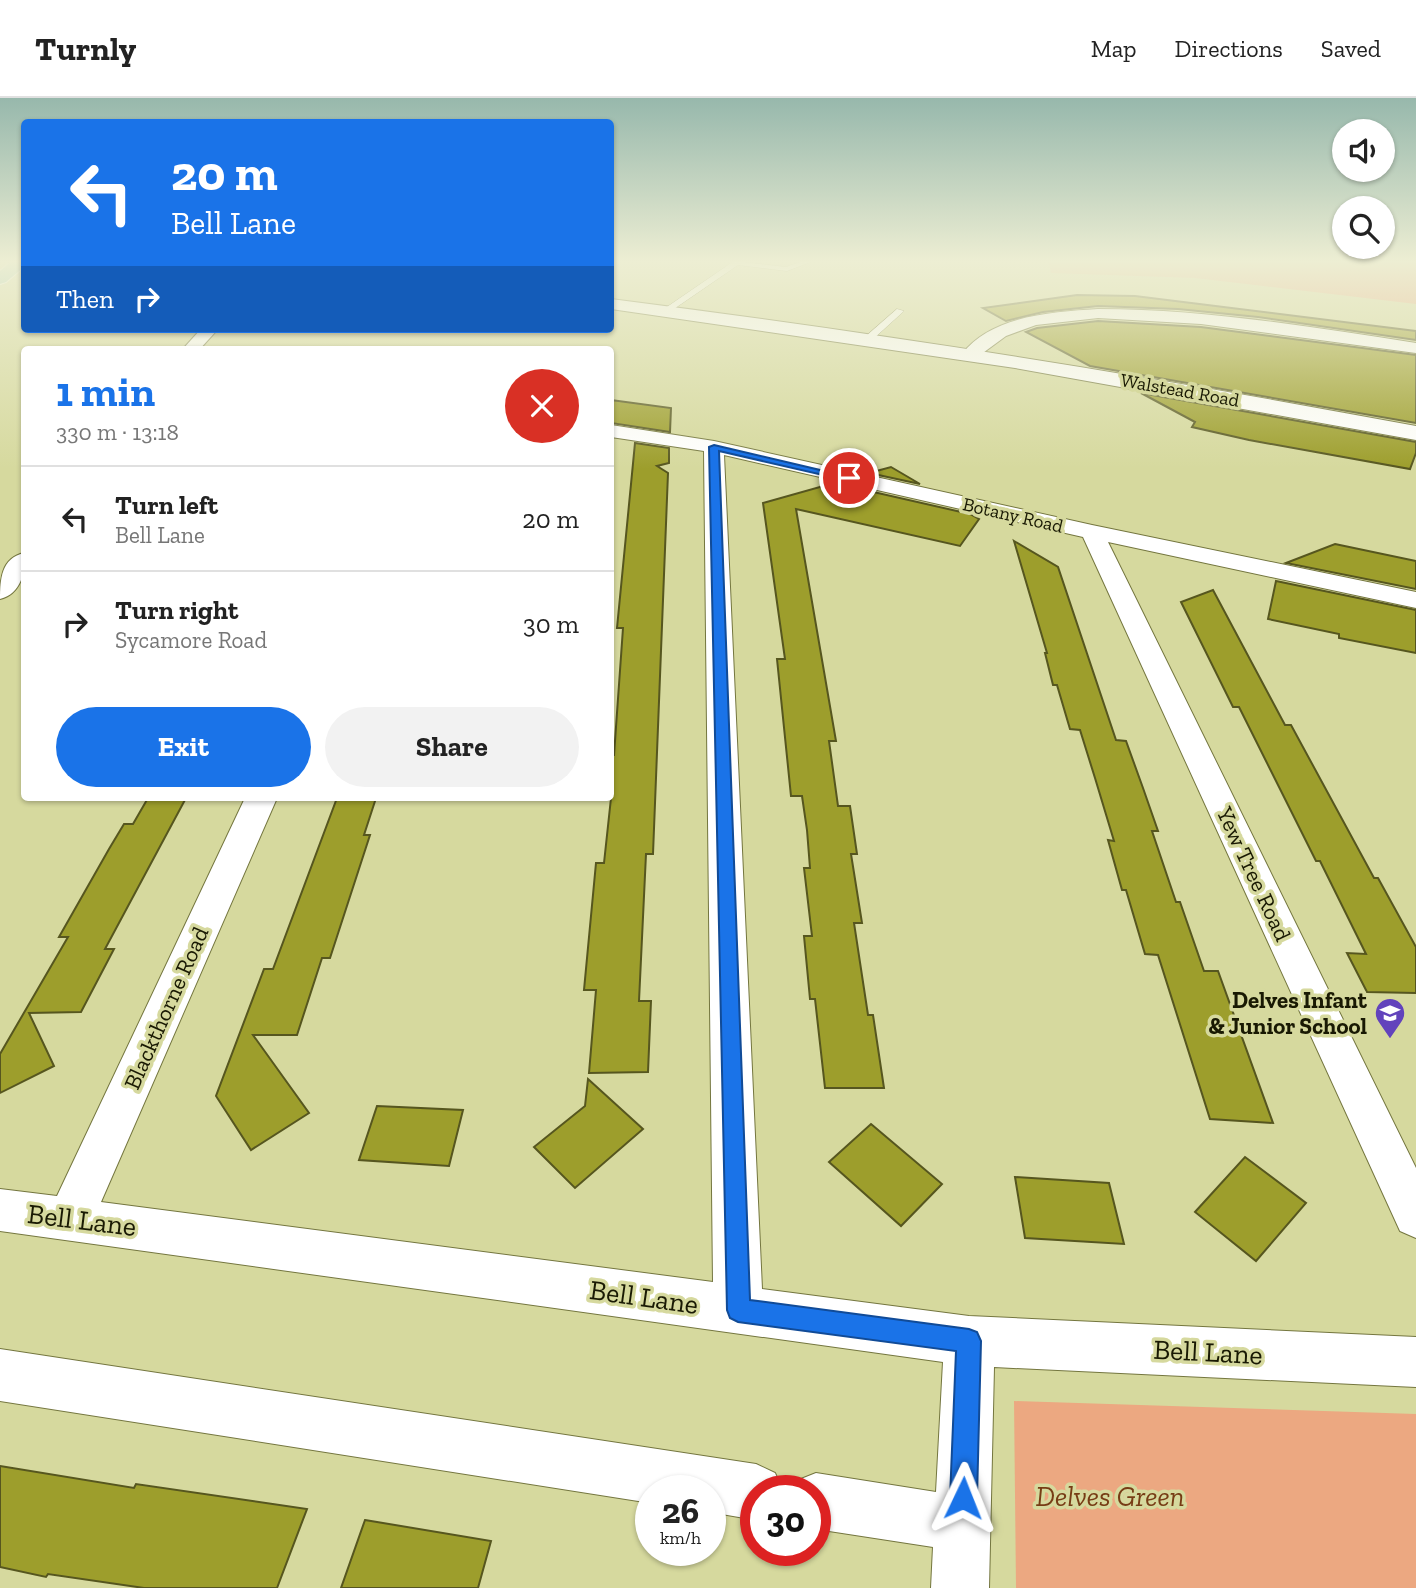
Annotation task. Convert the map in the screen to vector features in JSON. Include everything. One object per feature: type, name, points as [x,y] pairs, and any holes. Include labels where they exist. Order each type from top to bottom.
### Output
[{"type":"street","name":"Walstead Road","points":[[799,330],[970,354],[1416,433]]},
{"type":"street","points":[[970,354],[1006,330]]},
{"type":"street","points":[[1280,330],[1416,348]]},
{"type":"street","points":[[194,346],[206,333]]},
{"type":"street","name":"Botany Road","points":[[614,431],[714,447],[1092,532],[1416,600]]},
{"type":"street","points":[[714,447],[738,1310]]},
{"type":"street","name":"Yew Tree Road","points":[[1092,532],[1416,1216]]},
{"type":"street","points":[[0,592],[21,564]]},
{"type":"street","name":"Blackthorne Road","points":[[71,1217],[260,801]]},
{"type":"street","name":"Bell Lane","points":[[0,1210],[71,1217],[969,1341],[1416,1362]]},
{"type":"street","points":[[960,1588],[969,1341]]},
{"type":"street","points":[[0,1375],[740,1490]]},
{"type":"street","points":[[831,1503],[962,1524]]},
{"type":"lane","points":[[868,339],[879,330]]},
{"type":"green space","name":"Delves Green","points":[[1014,1401],[1416,1414],[1416,1588],[1016,1588]]},
{"type":"building","points":[[1033,330],[1220,330],[1416,355],[1416,423],[1090,366],[1026,332]]},
{"type":"building","points":[[1344,330],[1416,331],[1416,340]]},
{"type":"building","points":[[1141,393],[1416,442],[1416,453],[1410,469],[1249,440],[1192,427],[1195,422]]},
{"type":"building","points":[[614,400],[671,408],[670,432],[614,423]]},
{"type":"building","points":[[635,443],[669,448],[669,463],[657,466],[668,473],[653,854],[646,854],[639,1001],[651,1001],[648,1072],[589,1073],[596,990],[584,990],[596,863],[604,863],[611,801],[614,801],[614,755],[623,628],[617,628]]},
{"type":"building","points":[[891,467],[920,484],[869,473]]},
{"type":"building","points":[[834,483],[970,514],[979,519],[960,546],[796,509],[836,741],[829,741],[838,806],[850,806],[857,854],[851,854],[862,923],[854,923],[868,1015],[873,1015],[884,1088],[825,1088],[815,999],[810,999],[804,936],[812,936],[804,868],[810,868],[807,830],[802,796],[791,796],[777,659],[785,659],[763,503]]},
{"type":"building","points":[[1014,541],[1058,567],[1116,740],[1126,741],[1143,788],[1158,831],[1152,831],[1176,902],[1180,902],[1204,971],[1218,971],[1273,1123],[1210,1119],[1158,955],[1145,954],[1126,890],[1122,890],[1108,840],[1114,841],[1095,778],[1080,730],[1070,729],[1057,685],[1053,685],[1047,653]]},
{"type":"building","points":[[1335,544],[1416,561],[1416,589],[1286,563]]},
{"type":"building","points":[[1276,581],[1416,610],[1416,653],[1339,638],[1339,634],[1268,619]]},
{"type":"building","points":[[1213,590],[1285,725],[1291,725],[1374,878],[1378,878],[1416,947],[1416,993],[1367,992],[1347,953],[1366,954],[1239,707],[1233,707],[1181,602]]},
{"type":"building","points":[[146,801],[184,801],[105,949],[114,949],[81,1012],[29,1013],[54,1066],[0,1093],[0,1054],[68,937],[59,937],[109,849],[124,824],[133,824]]},
{"type":"building","points":[[336,801],[375,801],[364,835],[370,835],[330,958],[322,958],[297,1035],[253,1035],[309,1113],[251,1150],[216,1096],[264,969],[273,969]]},
{"type":"building","points":[[588,1079],[643,1129],[575,1188],[534,1147],[585,1106]]},
{"type":"building","points":[[377,1106],[463,1110],[449,1166],[359,1160]]},
{"type":"building","points":[[871,1124],[942,1184],[901,1226],[829,1162]]},
{"type":"building","points":[[1245,1157],[1306,1203],[1256,1261],[1195,1212]]},
{"type":"building","points":[[1015,1177],[1109,1183],[1124,1244],[1025,1238]]},
{"type":"building","points":[[0,1466],[134,1488],[136,1484],[307,1509],[277,1588],[144,1588],[48,1574],[46,1577],[0,1567]]},
{"type":"building","points":[[365,1520],[491,1541],[478,1588],[341,1588]]},
{"type":"place","name":"Delves Infant & Junior School","points":[[1390,1040]]},
{"type":"route","points":[[849,478],[714,447],[738,1310],[969,1341],[963,1498]]}]
